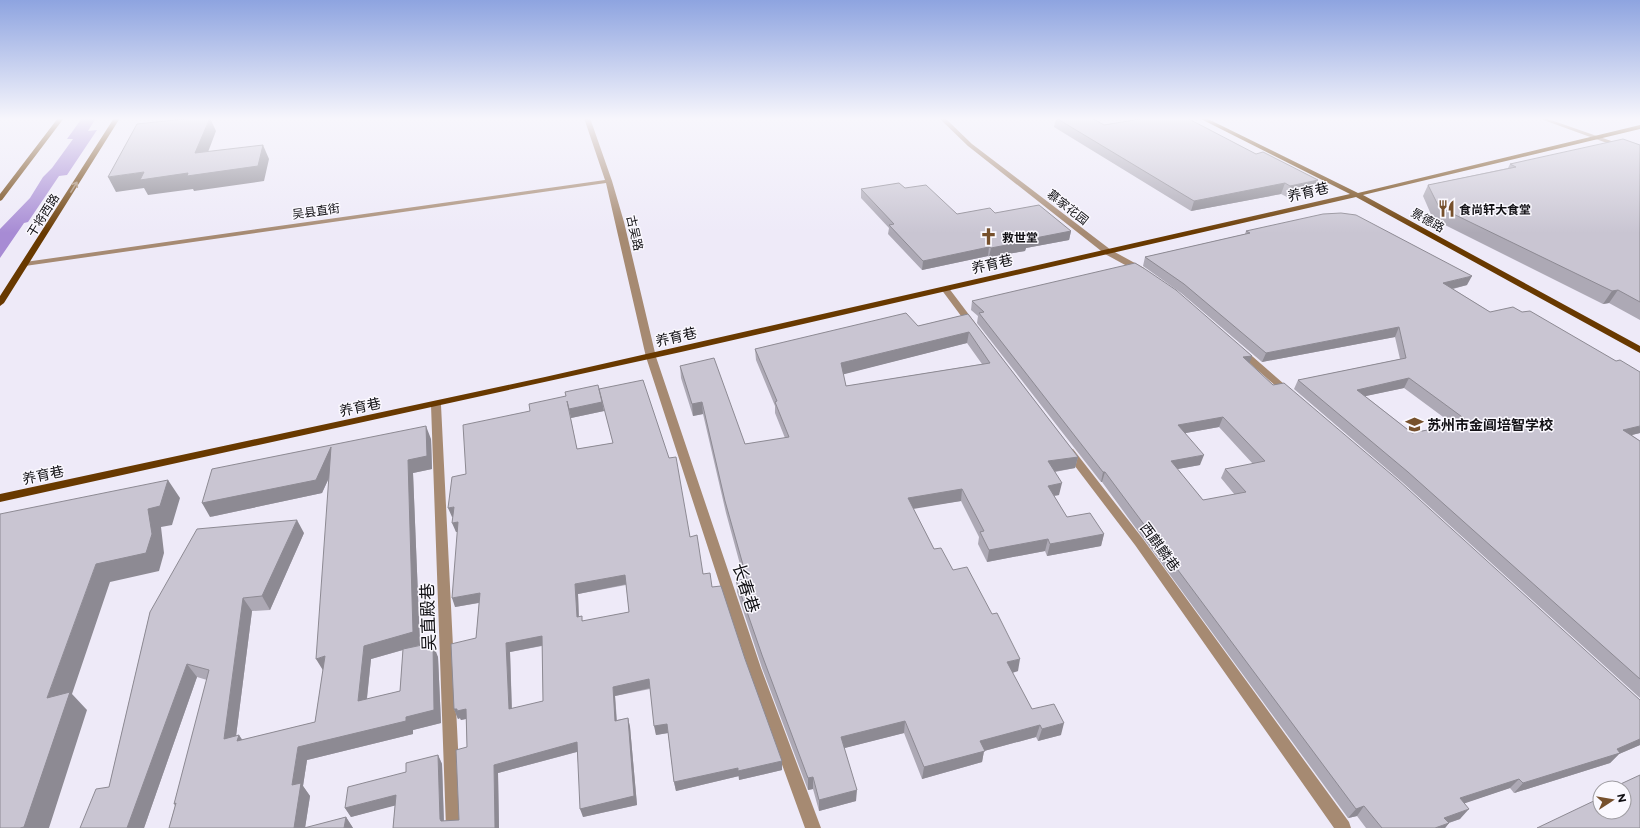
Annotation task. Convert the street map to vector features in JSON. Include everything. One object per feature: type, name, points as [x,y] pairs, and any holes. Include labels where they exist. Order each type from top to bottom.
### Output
[{"type":"main road","points":[[0,199],[32,157]]},
{"type":"main road","name":"干将西路","points":[[0,303],[93,157]]},
{"type":"main road","name":"景德路","points":[[1280,157],[1357,195],[1640,350]]},
{"type":"main road","name":"养育巷","points":[[0,498],[436,405],[651,357],[1518,157]]},
{"type":"street","name":"古吴路","points":[[600,157],[620,222],[651,357]]},
{"type":"street","name":"慕家花园","points":[[984,157],[1108,252],[1153,278]]},
{"type":"street","name":"吴县直街","points":[[25,264],[609,181]]},
{"type":"street","points":[[945,290],[979,334]]},
{"type":"street","points":[[1231,342],[1296,398]]},
{"type":"street","name":"长春巷","points":[[651,357],[754,668],[813,828]]},
{"type":"street","name":"吴直殿巷","points":[[436,405],[454,828]]},
{"type":"street","name":"西麒麟巷","points":[[1062,441],[1139,542],[1343,828]]},
{"type":"shaded area","points":[[60,157],[79,157],[67,175],[59,176],[28,222],[24,223],[0,258],[0,229],[30,198],[43,177]]},
{"type":"building","points":[[119,157],[260,157],[258,166],[187,176],[188,173],[140,180],[144,172],[108,177]]},
{"type":"building","points":[[1120,157],[1272,157],[1318,180],[1290,186],[1285,183],[1194,201]]},
{"type":"building","points":[[1543,157],[1640,157],[1640,302],[1618,290],[1612,291],[1439,207],[1428,185],[1516,167],[1510,164]]},
{"type":"building","points":[[899,183],[905,188],[926,185],[957,214],[990,208],[995,213],[1039,205],[1071,231],[923,261],[889,225],[894,224],[861,189]]},
{"type":"building","points":[[1341,213],[1356,215],[1472,276],[1443,283],[1490,312],[1513,307],[1522,312],[1530,311],[1616,361],[1620,360],[1640,372],[1640,426],[1623,430],[1640,441],[1640,679],[1408,472],[1298,380],[1406,358],[1399,327],[1266,353],[1184,284],[1145,257],[1250,233],[1246,231],[1323,214]],"holes":[[[1409,378],[1469,422],[1412,433],[1357,390]]]},
{"type":"building","points":[[1135,263],[1145,269],[1176,290],[1252,356],[1243,357],[1273,385],[1284,383],[1398,480],[1640,700],[1640,739],[1617,749],[1620,753],[1523,783],[1519,779],[1460,798],[1469,809],[1444,818],[1449,823],[1435,828],[1382,828],[1364,806],[1356,809],[1105,472],[1103,472],[979,313],[984,312],[972,301]],"holes":[[[1223,417],[1265,461],[1225,469],[1246,492],[1203,500],[1171,461],[1204,455],[1178,425]]]},
{"type":"building","points":[[906,313],[918,326],[968,314],[1078,457],[1048,461],[1062,483],[1048,486],[1067,517],[1090,513],[1104,534],[1050,544],[1048,539],[989,550],[980,532],[984,531],[962,489],[908,498],[934,549],[941,548],[953,570],[967,567],[992,614],[997,613],[1020,659],[1007,662],[1032,709],[1054,704],[1064,723],[1042,729],[1040,725],[980,741],[985,751],[924,767],[905,721],[841,737],[857,790],[819,800],[813,777],[808,778],[736,580],[747,579],[725,501],[702,402],[692,404],[680,366],[714,358],[745,444],[789,437],[775,402],[777,401],[755,349]],"holes":[[[969,332],[990,363],[846,386],[841,363]]]},
{"type":"building","points":[[643,380],[669,458],[676,457],[690,537],[697,535],[703,574],[710,573],[712,587],[721,586],[745,659],[782,761],[738,771],[738,768],[674,782],[667,724],[654,726],[649,679],[613,687],[615,721],[628,718],[634,796],[580,809],[577,742],[494,765],[495,828],[393,828],[396,795],[345,808],[348,787],[406,772],[406,763],[438,755],[440,819],[441,821],[459,820],[456,750],[467,747],[466,709],[457,711],[457,709],[454,709],[451,644],[476,638],[480,593],[452,598],[458,522],[452,523],[454,507],[448,508],[452,477],[466,474],[463,425],[530,411],[529,404],[566,396],[565,392],[598,385],[602,402],[569,409],[567,401],[577,449],[613,443],[599,389]],"holes":[[[625,575],[629,612],[582,621],[582,616],[577,617],[575,584]],[[542,636],[543,701],[509,709],[506,643]]]},
{"type":"building","points":[[426,426],[427,456],[408,460],[413,632],[364,646],[358,701],[400,691],[403,649],[433,644],[434,710],[406,717],[406,721],[298,747],[292,785],[301,783],[294,828],[169,828],[209,670],[187,664],[127,828],[80,828],[96,789],[109,787],[150,612],[197,529],[297,520],[262,596],[243,598],[224,739],[239,735],[237,741],[315,722],[325,656],[316,659],[331,447],[316,480],[202,503],[212,469]]},
{"type":"building","points":[[168,480],[160,506],[148,509],[152,534],[146,553],[96,564],[47,698],[70,692],[24,827],[0,828],[0,514]]},
{"type":"building","points":[[1640,775],[1640,828],[1537,828],[1592,802],[1592,820],[1632,820],[1632,780],[1629,780]]},
{"type":"building","points":[[346,817],[344,828],[304,828]]},
{"type":"place","name":"食尚轩大食堂","points":[[1446,209]]},
{"type":"place","name":"救世堂","points":[[989,237]]},
{"type":"place","name":"苏州市金阊培智学校","points":[[1414,425]]}]
